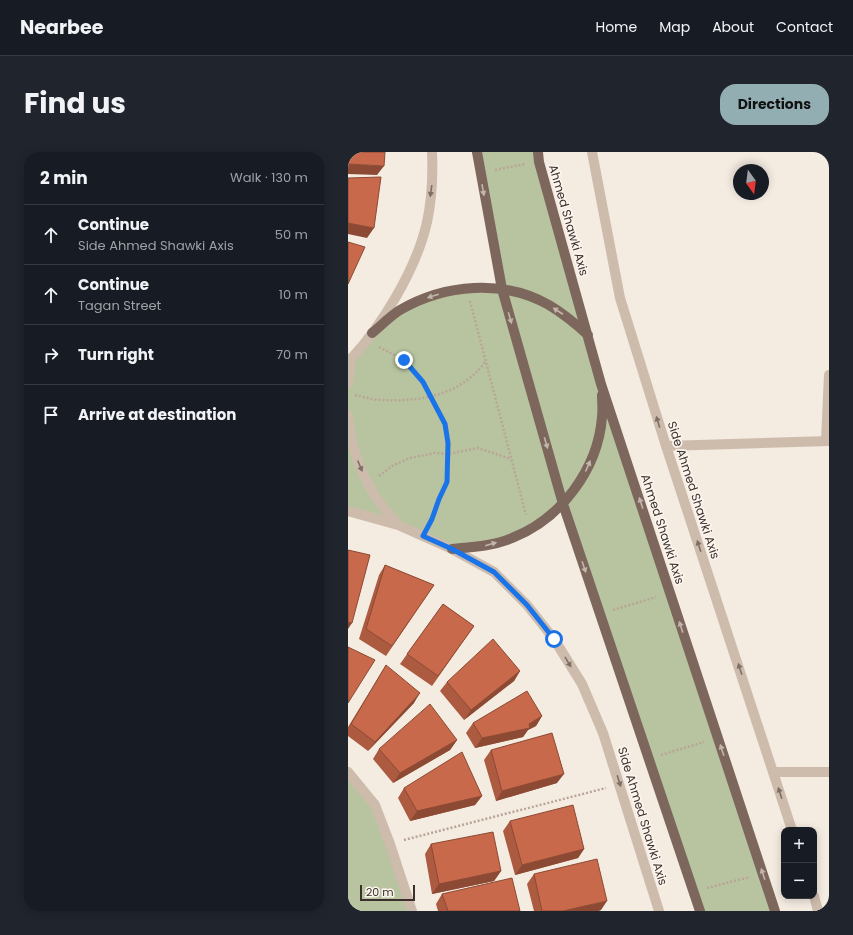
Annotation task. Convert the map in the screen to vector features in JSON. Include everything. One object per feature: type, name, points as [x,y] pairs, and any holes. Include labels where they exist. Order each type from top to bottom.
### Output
[{"type":"main road","points":[[477,152],[502,289],[563,504],[700,911]]},
{"type":"main road","name":"Ahmed Shawki Axis","points":[[539,157],[602,384],[775,911]]},
{"type":"main road","points":[[369,337],[399,311],[431,295],[466,288],[502,289],[526,295],[549,305],[570,319],[588,335]]},
{"type":"main road","points":[[452,549],[483,547],[512,538],[540,524],[563,504],[583,478],[596,448],[602,417],[602,384]]},
{"type":"street","points":[[348,383],[350,360],[369,337],[393,302],[413,263],[427,222],[433,179],[432,152]]},
{"type":"street","name":"Side Ahmed Shawki Axis","points":[[592,152],[620,298],[666,446],[791,827]]},
{"type":"street","points":[[666,446],[828,441],[829,375]]},
{"type":"street","points":[[348,415],[349,430],[359,465],[376,497],[398,525]]},
{"type":"street","name":"Side Ahmed Shawki Axis","points":[[348,511],[398,525],[452,549],[494,572],[527,605],[554,639],[582,684],[603,733],[659,911]]},
{"type":"street","points":[[348,772],[375,805],[390,844],[412,911]]},
{"type":"street","points":[[774,772],[829,772]]},
{"type":"street","points":[[815,899],[818,911]]},
{"type":"path","points":[[480,172],[539,157]]},
{"type":"path","points":[[466,288],[530,529]]},
{"type":"path","points":[[369,337],[404,360],[423,382],[445,424],[448,443],[447,482],[432,519],[423,536]]},
{"type":"path","points":[[348,394],[381,400],[403,400],[431,397],[456,388],[478,372],[486,362]]},
{"type":"path","points":[[369,484],[392,466],[410,458],[435,453],[448,454],[478,448],[511,459]]},
{"type":"path","points":[[600,613],[670,593]]},
{"type":"path","points":[[649,758],[718,738]]},
{"type":"path","points":[[390,844],[620,784]]},
{"type":"path","points":[[694,892],[763,874]]},
{"type":"green space","points":[[477,152],[538,152],[601,384],[775,911],[699,911],[563,504],[512,538],[452,549],[348,511],[348,362],[372,333],[431,295],[501,289]]},
{"type":"green space","points":[[348,772],[375,805],[412,911],[348,911]]},
{"type":"building","points":[[348,152],[385,152],[384,166],[348,164]]},
{"type":"building","points":[[381,177],[374,228],[348,223],[348,178]]},
{"type":"building","points":[[348,242],[365,247],[348,284]]},
{"type":"building","points":[[348,550],[370,555],[352,623],[348,622]]},
{"type":"building","points":[[385,565],[434,585],[392,646],[366,629]]},
{"type":"building","points":[[443,604],[474,626],[438,676],[407,654]]},
{"type":"building","points":[[493,639],[520,671],[471,710],[447,682]]},
{"type":"building","points":[[348,647],[375,660],[348,703]]},
{"type":"building","points":[[386,665],[420,693],[375,742],[351,724]]},
{"type":"building","points":[[527,691],[542,716],[529,724],[530,728],[482,738],[473,723]]},
{"type":"building","points":[[430,704],[457,740],[400,773],[379,749]]},
{"type":"building","points":[[552,733],[564,774],[502,791],[491,750]]},
{"type":"building","points":[[462,752],[482,796],[417,811],[404,788]]},
{"type":"building","points":[[573,805],[584,849],[522,865],[510,821]]},
{"type":"building","points":[[493,832],[501,871],[439,884],[431,844]]},
{"type":"building","points":[[597,859],[607,901],[563,911],[542,911],[534,874]]},
{"type":"building","points":[[512,878],[520,911],[448,911],[442,894]]},
{"type":"route","points":[[404,360],[423,382],[445,424],[448,443],[447,482],[432,519],[423,536],[452,549],[494,572],[527,605],[554,639]]}]
